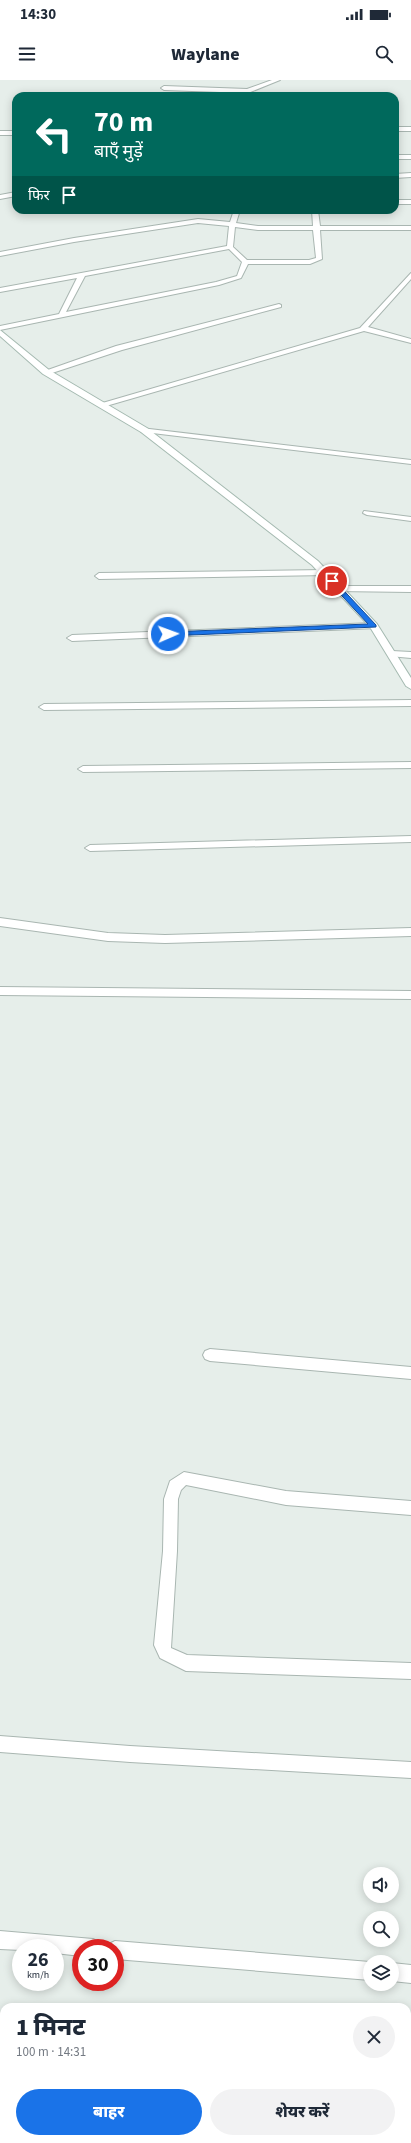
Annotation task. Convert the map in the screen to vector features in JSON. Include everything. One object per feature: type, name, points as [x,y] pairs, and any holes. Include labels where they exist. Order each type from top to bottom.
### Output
[{"type":"street","points":[[162,92],[169,80]]},
{"type":"street","points":[[164,88],[248,91],[277,80]]},
{"type":"street","points":[[399,129],[411,129]]},
{"type":"street","points":[[0,133],[12,133]]},
{"type":"street","points":[[399,157],[411,157]]},
{"type":"street","points":[[399,176],[411,176]]},
{"type":"street","points":[[0,197],[12,195]]},
{"type":"street","points":[[399,202],[411,202]]},
{"type":"street","points":[[230,247],[232,226],[236,214]]},
{"type":"street","points":[[230,247],[245,262],[316,261],[320,258],[316,214]]},
{"type":"street","points":[[0,254],[74,240],[210,220],[232,226],[318,229],[411,228]]},
{"type":"street","points":[[0,290],[230,247]]},
{"type":"street","points":[[0,328],[217,284],[238,277],[243,271],[245,262]]},
{"type":"street","points":[[61,316],[82,275]]},
{"type":"street","points":[[103,404],[364,328],[411,275]]},
{"type":"street","points":[[46,372],[119,348],[279,306]]},
{"type":"street","points":[[364,328],[411,342]]},
{"type":"street","points":[[0,332],[46,372],[103,404],[144,430],[315,563],[374,626],[411,686]]},
{"type":"street","points":[[144,430],[411,462]]},
{"type":"street","points":[[367,513],[411,519]]},
{"type":"street","points":[[99,576],[325,574]]},
{"type":"street","points":[[339,589],[411,589]]},
{"type":"street","points":[[72,638],[374,626]]},
{"type":"street","points":[[392,654],[411,654]]},
{"type":"street","points":[[44,707],[411,703]]},
{"type":"street","points":[[83,770],[411,765]]},
{"type":"street","points":[[90,848],[411,839]]},
{"type":"street","points":[[0,922],[108,937],[165,939],[368,932],[411,932]]},
{"type":"street","points":[[0,991],[411,994]]},
{"type":"street","points":[[210,1355],[411,1372]]},
{"type":"street","points":[[411,1508],[286,1498],[184,1478],[175,1486],[171,1499],[170,1551],[162,1645],[165,1653],[186,1664],[411,1670]]},
{"type":"street","points":[[0,1744],[130,1754],[411,1770]]},
{"type":"street","points":[[0,1940],[72,1946]]},
{"type":"street","points":[[124,1951],[363,1969]]},
{"type":"street","points":[[399,1973],[411,1974]]},
{"type":"route","points":[[168,634],[374,626],[332,581]]}]
